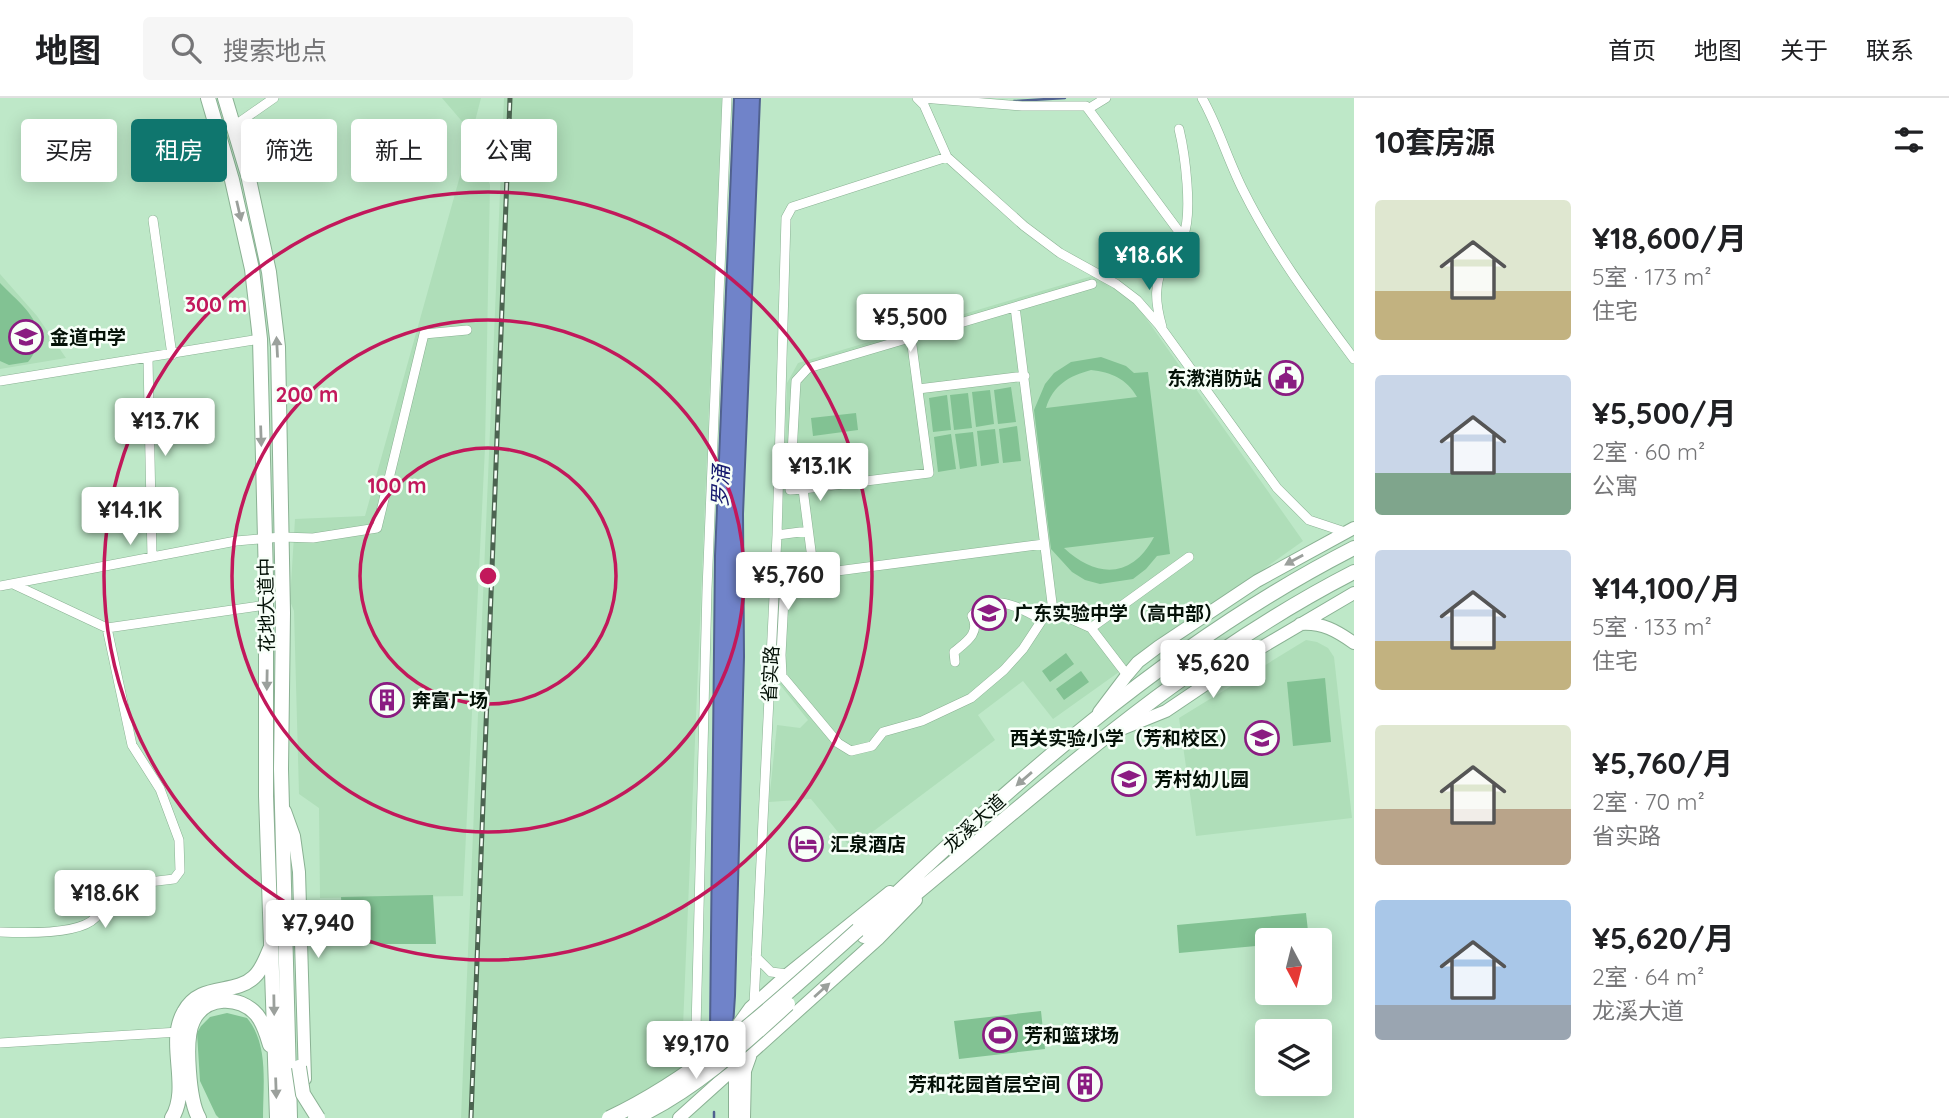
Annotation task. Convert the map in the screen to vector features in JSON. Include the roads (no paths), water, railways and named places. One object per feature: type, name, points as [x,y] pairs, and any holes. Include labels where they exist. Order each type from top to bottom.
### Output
[{"type":"main road","name":"花地大道中","points":[[208,98],[232,180],[253,269],[260,340],[266,605],[266,796],[276,1118]]},
{"type":"main road","name":"花地大道中","points":[[225,98],[269,272],[278,347],[283,613],[281,769],[290,1118]]},
{"type":"main road","name":"龙溪大道","points":[[635,1118],[686,1089],[730,1056],[861,933],[927,865],[1094,718],[1190,646],[1269,595],[1354,548]]},
{"type":"main road","name":"龙溪大道","points":[[609,1118],[664,1090],[693,1070],[861,933],[941,875],[1106,735],[1210,658],[1279,614],[1354,572]]},
{"type":"main road","points":[[281,769],[292,903],[299,1067],[303,1094],[318,1118]]},
{"type":"main road","points":[[172,1118],[179,1093],[179,1032],[183,1012],[204,994],[246,983],[258,973],[272,944]]},
{"type":"main road","points":[[199,1118],[192,1101],[189,1045],[192,1023],[197,1014],[213,1003],[232,1000],[251,1009],[259,1018],[275,1058]]},
{"type":"street","points":[[234,126],[274,98]]},
{"type":"street","points":[[693,1106],[707,589],[727,98]]},
{"type":"street","points":[[917,98],[924,105],[947,157],[1024,226],[1060,253],[1116,284],[1137,300],[1277,488],[1309,520],[1350,530]]},
{"type":"street","points":[[922,98],[1022,106],[1086,106],[1183,237]]},
{"type":"street","points":[[1088,109],[1105,98]]},
{"type":"street","points":[[1202,98],[1217,124],[1242,190],[1280,258],[1354,359]]},
{"type":"street","points":[[1163,332],[1155,303],[1155,288],[1166,261],[1183,237],[1188,206],[1179,129]]},
{"type":"street","name":"省实路","points":[[752,1006],[777,535],[786,218],[792,207],[947,157]]},
{"type":"street","points":[[153,220],[172,355]]},
{"type":"street","points":[[911,338],[929,473],[790,490],[796,381],[800,373],[808,368],[1093,284]]},
{"type":"street","points":[[1016,307],[1053,611]]},
{"type":"street","points":[[0,586],[265,538],[313,538],[377,528],[424,334],[467,330]]},
{"type":"street","points":[[0,381],[75,367],[148,359],[260,340]]},
{"type":"street","points":[[148,359],[152,558]]},
{"type":"street","points":[[918,389],[1025,376]]},
{"type":"street","points":[[803,489],[814,575]]},
{"type":"street","points":[[1094,718],[1138,662],[1215,607],[1350,530]]},
{"type":"street","points":[[777,535],[808,531]]},
{"type":"street","points":[[1044,544],[785,579],[782,676],[838,743],[851,751],[872,746],[883,732],[922,721],[971,698],[1004,670],[1023,649],[1042,620],[1053,611]]},
{"type":"street","points":[[1091,628],[1189,557]]},
{"type":"street","points":[[12,584],[107,628],[266,605]]},
{"type":"street","points":[[1106,735],[1166,711],[1252,653],[1354,593]]},
{"type":"street","points":[[955,662],[954,652],[972,636],[975,628],[972,616],[986,604],[1011,604],[1042,620]]},
{"type":"street","points":[[1053,611],[1091,628],[1127,675]]},
{"type":"street","points":[[1300,624],[1312,623],[1332,628],[1354,643]]},
{"type":"street","points":[[0,932],[25,934],[76,928],[94,920],[115,886],[174,879],[180,871],[179,840],[160,789],[132,745],[107,628]]},
{"type":"street","points":[[285,811],[294,836],[299,872],[303,1026],[309,1118]]},
{"type":"street","points":[[735,1118],[735,1029],[752,1006],[788,974],[927,865]]},
{"type":"street","points":[[679,1118],[878,939],[941,875]]},
{"type":"street","points":[[756,957],[771,972],[788,974]]},
{"type":"street","points":[[752,1006],[744,1021],[744,1034],[752,1054]]},
{"type":"street","points":[[0,1043],[179,1032]]},
{"type":"street","points":[[744,1118],[745,1071],[752,1054]]},
{"type":"water","points":[[734,98],[760,98],[743,514],[744,657],[735,996],[733,1026],[718,1038],[710,1033],[715,556]]},
{"type":"waterway","points":[[1014,101],[1065,98]]},
{"type":"waterway","name":"罗涌","points":[[714,1112],[714,1118]]},
{"type":"railway","points":[[471,1118],[510,98]]},
{"type":"place","name":"金道中学","points":[[26,337]]},
{"type":"place","name":"东漖消防站","points":[[1286,378]]},
{"type":"place","name":"广东实验中学（高中部）","points":[[989,613]]},
{"type":"place","name":"奔富广场","points":[[387,700]]},
{"type":"place","name":"西关实验小学（芳和校区）","points":[[1262,738]]},
{"type":"place","name":"芳村幼儿园","points":[[1129,779]]},
{"type":"place","name":"汇泉酒店","points":[[806,844]]},
{"type":"place","name":"芳和篮球场","points":[[1000,1035]]},
{"type":"place","name":"芳和花园首层空间","points":[[1085,1084]]}]
